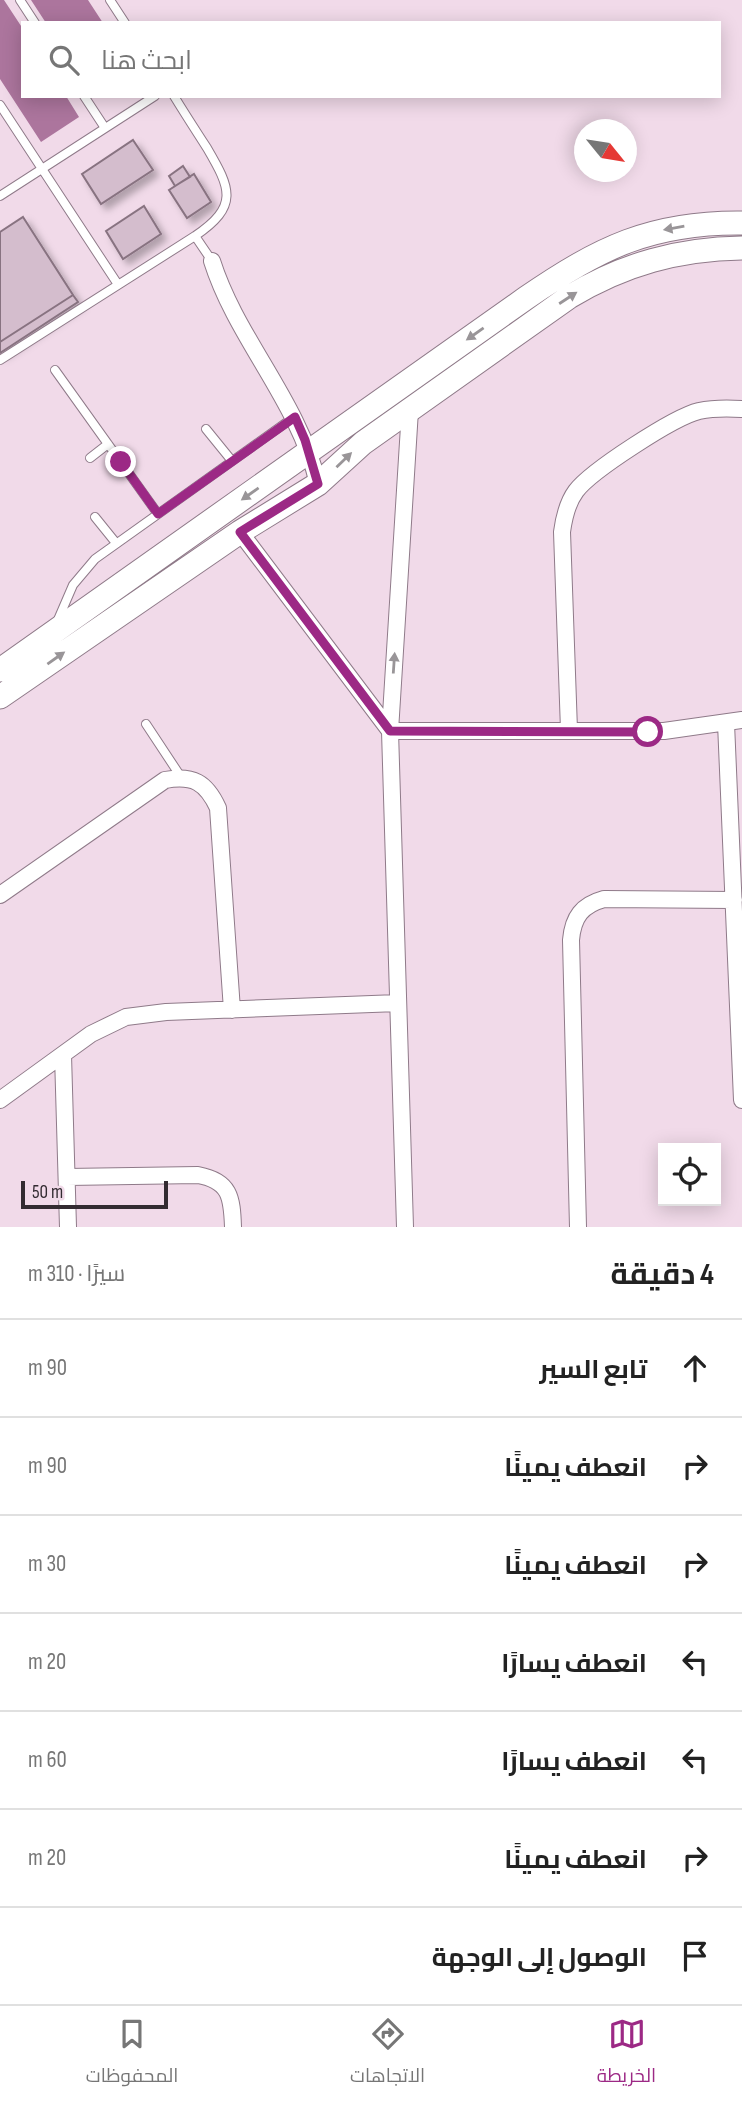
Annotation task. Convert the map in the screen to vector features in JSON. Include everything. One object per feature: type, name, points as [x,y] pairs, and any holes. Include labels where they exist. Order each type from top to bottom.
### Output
[{"type":"street","points":[[0,670],[588,257],[649,233],[681,226],[742,223]]},
{"type":"street","points":[[0,697],[240,532],[318,484],[363,443],[539,317],[596,281],[624,268],[683,252],[742,248]]},
{"type":"street","points":[[212,261],[223,291],[295,417],[318,484]]},
{"type":"street","points":[[526,298],[539,317]]},
{"type":"street","points":[[569,730],[562,532],[568,505],[584,482],[667,425],[698,411],[715,408],[742,409]]},
{"type":"street","points":[[405,1227],[390,731],[410,410]]},
{"type":"street","points":[[240,532],[390,731]]},
{"type":"street","points":[[390,731],[664,731],[734,722],[734,900],[742,1100]]},
{"type":"street","points":[[0,895],[165,780],[181,777],[198,782],[211,792],[218,808],[232,1010]]},
{"type":"street","points":[[578,1227],[571,940],[573,925],[579,912],[591,902],[604,899],[734,900]]},
{"type":"street","points":[[0,1100],[91,1034],[126,1017],[146,1013],[398,1003]]},
{"type":"street","points":[[63,1055],[68,1227]]},
{"type":"street","points":[[67,1177],[198,1175],[212,1178],[224,1186],[231,1198],[233,1227]]},
{"type":"lane","points":[[20,0],[34,21]]},
{"type":"lane","points":[[110,0],[124,21]]},
{"type":"lane","points":[[85,98],[105,128]]},
{"type":"lane","points":[[0,196],[152,98]]},
{"type":"lane","points":[[0,360],[117,283],[195,236],[222,212],[227,194],[223,176],[175,98]]},
{"type":"lane","points":[[0,105],[117,283]]},
{"type":"lane","points":[[195,236],[212,261]]},
{"type":"lane","points":[[55,370],[158,514]]},
{"type":"lane","points":[[54,632],[67,597],[79,576],[95,559],[295,417]]},
{"type":"lane","points":[[206,429],[232,461]]},
{"type":"lane","points":[[90,458],[108,444]]},
{"type":"lane","points":[[95,517],[116,543]]},
{"type":"lane","points":[[146,724],[181,777]]},
{"type":"shaded area","points":[[0,0],[4,0],[21,26],[21,98],[67,98],[79,117],[41,142],[0,79]]},
{"type":"shaded area","points":[[31,0],[88,0],[102,21],[45,21]]},
{"type":"building","points":[[133,140],[153,170],[101,204],[82,174]]},
{"type":"building","points":[[183,166],[190,177],[175,186],[169,176]]},
{"type":"building","points":[[194,174],[211,202],[187,218],[169,190]]},
{"type":"building","points":[[144,206],[161,234],[123,259],[106,231]]},
{"type":"building","points":[[23,217],[73,295],[0,342],[0,232]]},
{"type":"building","points":[[73,295],[78,302],[0,353],[0,342]]},
{"type":"route","points":[[121,462],[158,514],[295,417],[318,484],[240,532],[390,731],[648,732]]}]
